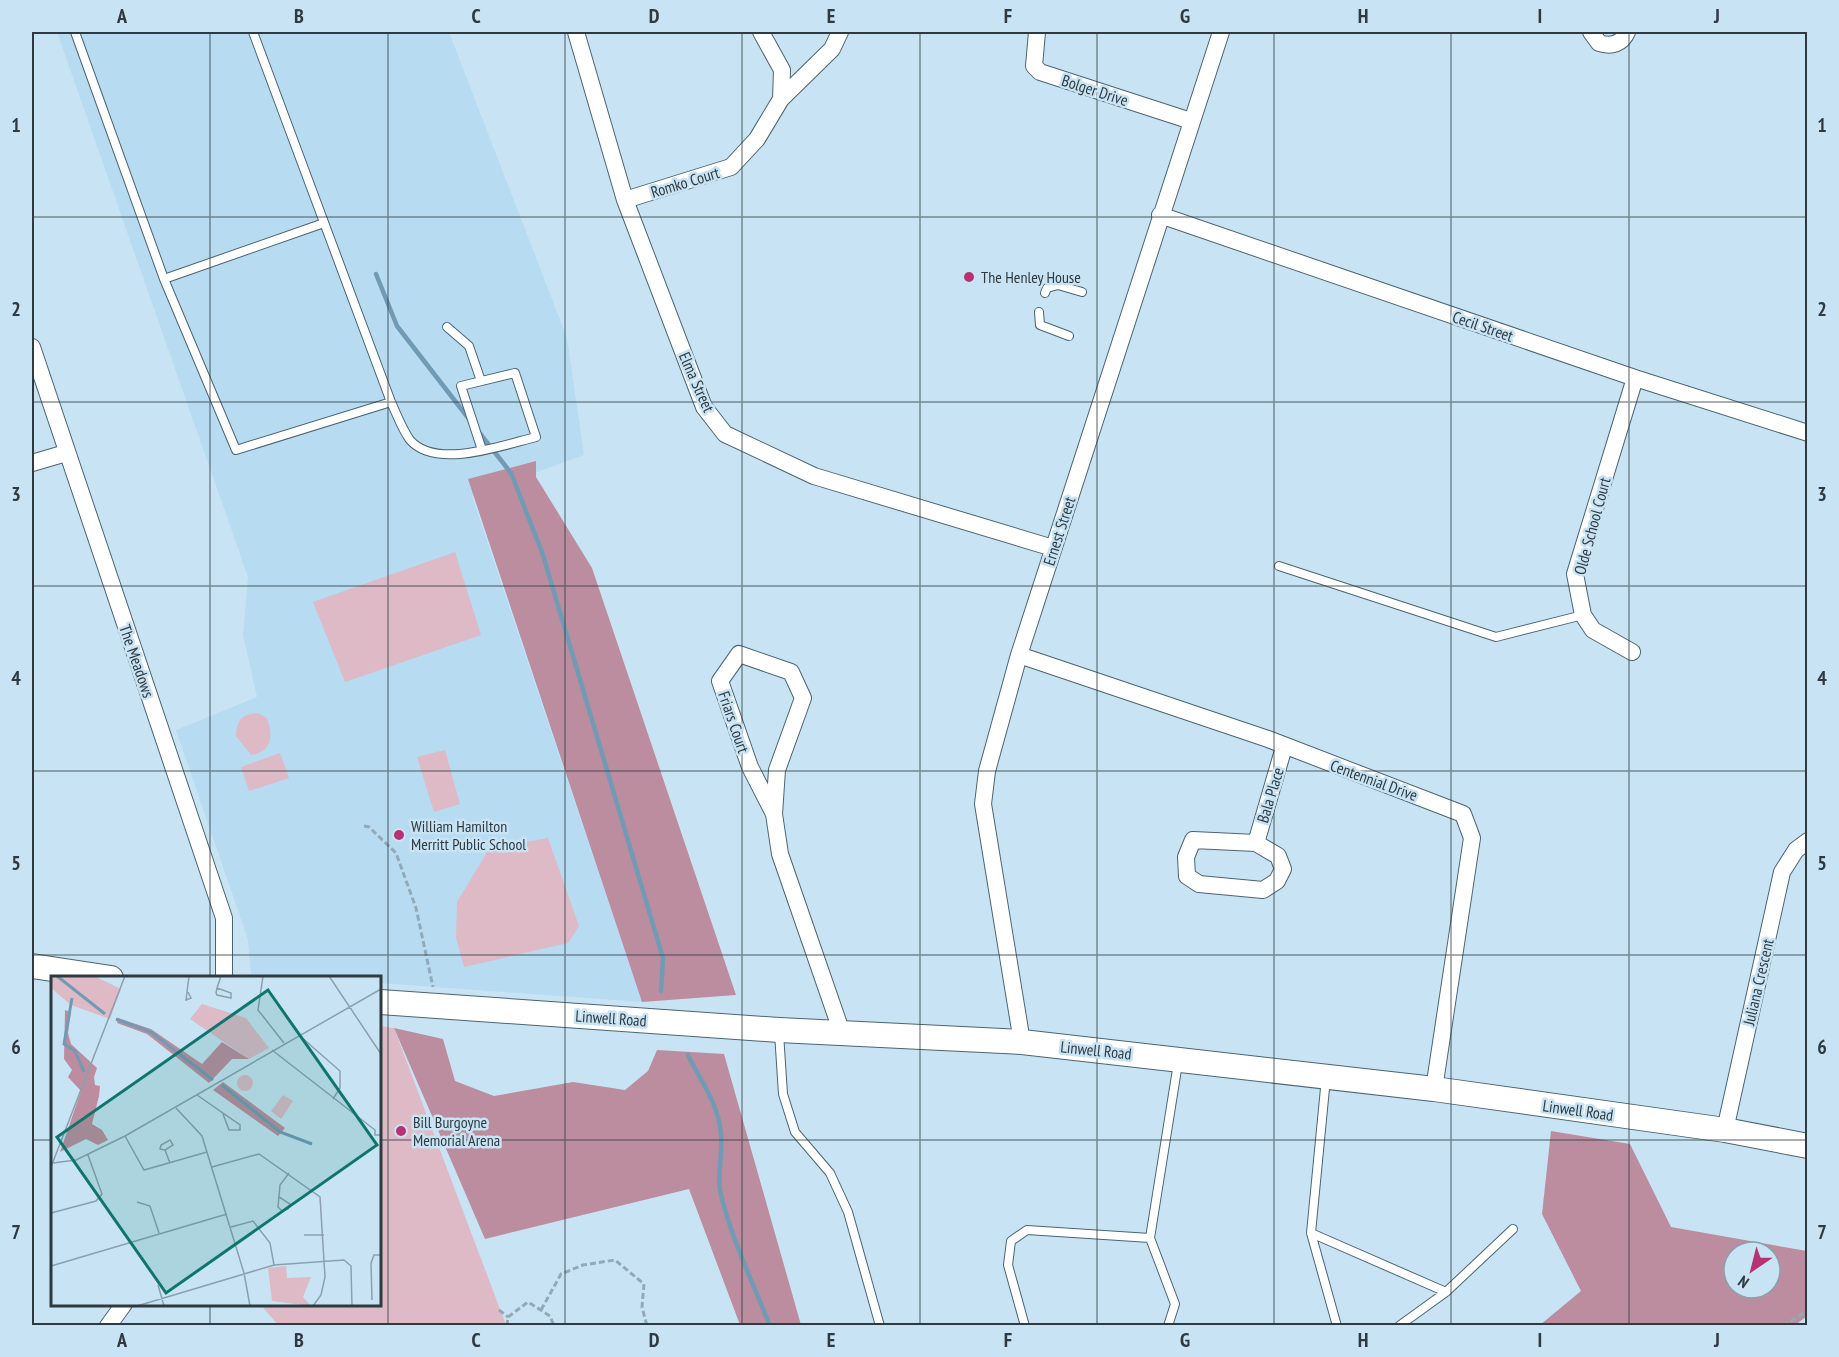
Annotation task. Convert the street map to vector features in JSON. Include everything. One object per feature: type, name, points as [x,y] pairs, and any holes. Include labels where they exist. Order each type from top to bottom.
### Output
[{"type":"main road","points":[[32,966],[98,976]]},
{"type":"main road","name":"Linwell Road","points":[[381,1002],[779,1030],[1022,1042],[1434,1089],[1725,1130],[1808,1146]]},
{"type":"street","name":"Elma Street","points":[[576,32],[625,200],[704,407],[725,434],[814,476],[1053,548]]},
{"type":"street","name":"Romko Court","points":[[761,32],[782,70],[781,99]]},
{"type":"street","name":"Romko Court","points":[[625,200],[731,167],[757,139],[781,99],[832,49],[840,32]]},
{"type":"street","name":"Bolger Drive","points":[[1036,32],[1034,66],[1040,72],[1191,121]]},
{"type":"street","name":"Ernest Street","points":[[1022,1042],[983,804],[987,771],[1019,655],[1221,32]]},
{"type":"street","points":[[1591,32],[1599,43],[1611,45],[1623,39],[1627,32]]},
{"type":"street","name":"Cecil Street","points":[[1160,215],[1635,378],[1808,433]]},
{"type":"street","name":"The Meadows","points":[[32,347],[224,918],[224,976]]},
{"type":"street","name":"Olde School Court","points":[[1584,615],[1575,574],[1635,378]]},
{"type":"street","points":[[32,464],[66,453]]},
{"type":"street","points":[[1584,615],[1593,630],[1632,652]]},
{"type":"street","name":"Friars Court","points":[[774,814],[750,767],[720,681],[739,654],[791,672],[804,698],[777,770],[774,814],[780,854],[842,1033]]},
{"type":"street","name":"Centennial Drive","points":[[1019,655],[1268,739],[1463,814],[1472,838],[1434,1089]]},
{"type":"street","name":"Bala Place","points":[[1256,843],[1284,747]]},
{"type":"street","name":"Bala Place","points":[[1193,840],[1256,843],[1278,856],[1283,869],[1277,881],[1263,890],[1199,884],[1187,876],[1186,857],[1193,840]]},
{"type":"street","name":"Juliana Crescent","points":[[1725,1130],[1782,872],[1796,850],[1808,841]]},
{"type":"street","points":[[108,1326],[123,1306]]},
{"type":"lane","points":[[75,32],[164,279],[236,450],[391,402]]},
{"type":"lane","points":[[253,32],[391,402],[408,436],[422,449],[434,454],[447,455],[482,450],[536,437],[515,373],[461,386],[482,450]]},
{"type":"lane","points":[[164,279],[324,223]]},
{"type":"lane","points":[[1045,293],[1047,288],[1059,285],[1082,292]]},
{"type":"lane","points":[[1039,312],[1040,325],[1069,336]]},
{"type":"lane","points":[[447,327],[469,346],[481,381]]},
{"type":"lane","points":[[1279,567],[1496,637],[1584,615]]},
{"type":"lane","points":[[779,1030],[783,1094],[795,1132],[830,1173],[848,1212],[880,1326]]},
{"type":"lane","points":[[1168,1326],[1175,1304],[1150,1238],[1179,1060]]},
{"type":"lane","points":[[1326,1078],[1311,1233],[1337,1326]]},
{"type":"lane","points":[[1399,1326],[1446,1292],[1513,1229]]},
{"type":"lane","points":[[1025,1326],[1008,1265],[1011,1241],[1027,1230],[1150,1238]]},
{"type":"lane","points":[[1311,1233],[1446,1292]]},
{"type":"path","points":[[364,826],[369,827],[396,853],[419,918],[429,957],[436,1006]]},
{"type":"path","points":[[541,1310],[561,1274],[583,1265],[615,1260],[644,1284],[642,1307],[647,1326]]},
{"type":"path","points":[[507,1326],[508,1317],[528,1302],[550,1316],[554,1326]]},
{"type":"path","points":[[499,1310],[508,1317]]},
{"type":"path","points":[[1783,1326],[1808,1310]]},
{"type":"shaded area","points":[[57,32],[449,32],[567,338],[584,455],[472,496],[642,1002],[381,983],[381,976],[251,974],[248,940],[176,730],[257,697],[243,635],[248,577]]},
{"type":"shaded area","points":[[536,461],[536,477],[592,568],[736,995],[642,1002],[468,479]]},
{"type":"shaded area","points":[[455,552],[481,635],[345,682],[313,602]]},
{"type":"shaded area","points":[[258,713],[267,718],[270,741],[264,750],[251,755],[236,736],[237,730],[244,716]]},
{"type":"shaded area","points":[[445,750],[460,804],[434,812],[417,757]]},
{"type":"shaded area","points":[[280,753],[289,778],[249,791],[241,767]]},
{"type":"shaded area","points":[[548,838],[579,926],[568,943],[464,967],[456,937],[457,902],[489,849]]},
{"type":"shaded area","points":[[381,1026],[394,1028],[506,1325],[278,1325],[262,1306],[381,1306]]},
{"type":"shaded area","points":[[394,1028],[443,1039],[455,1081],[494,1096],[573,1082],[625,1090],[648,1071],[657,1050],[724,1054],[801,1325],[740,1325],[689,1189],[485,1239]]},
{"type":"shaded area","points":[[1551,1131],[1630,1144],[1671,1227],[1745,1240],[1722,1240],[1722,1300],[1782,1300],[1782,1247],[1807,1251],[1807,1316],[1794,1326],[1540,1325],[1581,1291],[1542,1214]]},
{"type":"waterway","points":[[376,274],[397,326],[469,419]]},
{"type":"waterway","points":[[478,431],[511,473],[542,552],[663,958],[661,991]]},
{"type":"waterway","points":[[688,1055],[717,1113],[721,1135],[719,1181],[721,1195],[737,1245],[770,1326]]},
{"type":"place","name":"The Henley House","points":[[969,277]]},
{"type":"place","name":"William Hamilton Merritt Public School","points":[[399,835]]},
{"type":"place","name":"Bill Burgoyne Memorial Arena","points":[[401,1131]]}]
